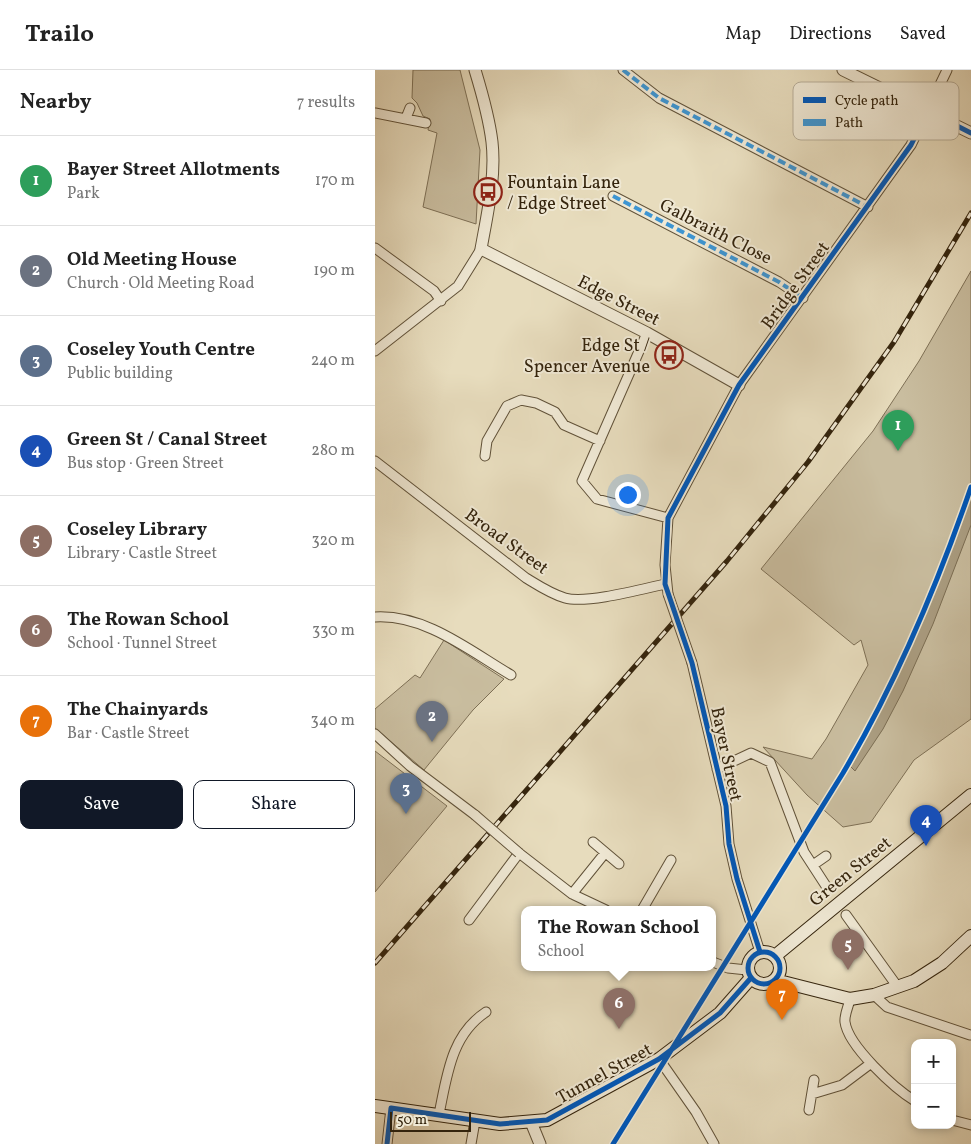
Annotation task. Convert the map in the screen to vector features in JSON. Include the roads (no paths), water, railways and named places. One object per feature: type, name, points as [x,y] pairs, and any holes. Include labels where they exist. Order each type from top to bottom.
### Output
[{"type":"main road","name":"Green Street","points":[[775,956],[971,794]]},
{"type":"main road","points":[[775,980],[850,999],[874,995],[914,981],[942,963],[971,936]]},
{"type":"main road","points":[[749,974],[759,984],[767,985],[775,980],[780,970],[775,956],[769,952],[760,952]]},
{"type":"main road","name":"Tunnel Street","points":[[375,1106],[500,1124],[547,1120],[659,1060],[720,1013],[749,974],[750,958],[760,952]]},
{"type":"street","points":[[375,351],[458,286],[481,249],[489,204],[492,143],[485,102],[475,70]]},
{"type":"street","points":[[623,70],[659,98],[868,207]]},
{"type":"street","points":[[843,70],[868,82]]},
{"type":"street","name":"Bridge Street","points":[[941,82],[947,70]]},
{"type":"street","points":[[406,118],[409,108]]},
{"type":"street","points":[[375,113],[426,123]]},
{"type":"street","points":[[959,127],[971,133]]},
{"type":"street","name":"Bridge Street","points":[[668,594],[665,584],[668,518],[739,385],[868,207],[913,140]]},
{"type":"street","name":"Galbraith Close","points":[[613,196],[779,282],[803,298]]},
{"type":"street","points":[[375,248],[434,291],[441,301]]},
{"type":"street","name":"Edge Street","points":[[481,249],[647,333],[739,385]]},
{"type":"street","points":[[647,333],[582,481],[597,499],[668,518]]},
{"type":"street","points":[[485,456],[487,441],[507,406],[521,400],[536,403],[555,412],[564,425],[600,441]]},
{"type":"street","name":"Broad Street","points":[[375,462],[526,578],[547,590],[575,600],[665,584]]},
{"type":"street","name":"Bayer Street","points":[[668,594],[692,662],[726,806],[729,844],[737,879],[760,952]]},
{"type":"street","points":[[375,617],[391,616],[428,628],[511,675]]},
{"type":"street","points":[[375,734],[381,742],[410,766],[475,815],[519,853],[572,894],[598,906]]},
{"type":"street","points":[[717,770],[751,753],[770,762],[804,852],[828,890]]},
{"type":"street","points":[[593,842],[619,864]]},
{"type":"street","points":[[469,920],[519,853]]},
{"type":"street","points":[[572,894],[605,853]]},
{"type":"street","points":[[813,865],[826,856]]},
{"type":"street","points":[[644,906],[671,860]]},
{"type":"street","points":[[846,915],[897,986]]},
{"type":"street","points":[[716,963],[749,974]]},
{"type":"street","points":[[874,995],[887,1007],[970,1035]]},
{"type":"street","points":[[850,999],[845,1022],[853,1038],[870,1064],[911,1098]]},
{"type":"street","points":[[439,1114],[453,1052],[463,1035],[478,1017],[486,1012]]},
{"type":"street","points":[[659,1060],[696,1112],[715,1144]]},
{"type":"street","points":[[811,1094],[842,1084],[870,1064]]},
{"type":"street","points":[[809,1110],[814,1080]]},
{"type":"street","points":[[387,1144],[391,1108]]},
{"type":"street","points":[[471,1144],[475,1121]]},
{"type":"street","points":[[956,1121],[971,1125]]},
{"type":"street","points":[[531,1122],[540,1144]]},
{"type":"railway","points":[[375,963],[727,561],[808,462],[894,342],[971,213]]},
{"type":"place","name":"Fountain Lane / Edge Street","points":[[488,192]]},
{"type":"place","name":"Edge St / Spencer Avenue","points":[[669,355]]},
{"type":"place","name":"Bayer Street Allotments","points":[[898,451]]},
{"type":"place","name":"Old Meeting House","points":[[432,742]]},
{"type":"place","name":"Coseley Youth Centre","points":[[406,814]]},
{"type":"place","name":"Green St / Canal Street","points":[[926,846]]},
{"type":"place","name":"Coseley Library","points":[[848,970]]},
{"type":"place","name":"The Chainyards","points":[[782,1020]]},
{"type":"place","name":"The Rowan School","points":[[619,1029]]}]
